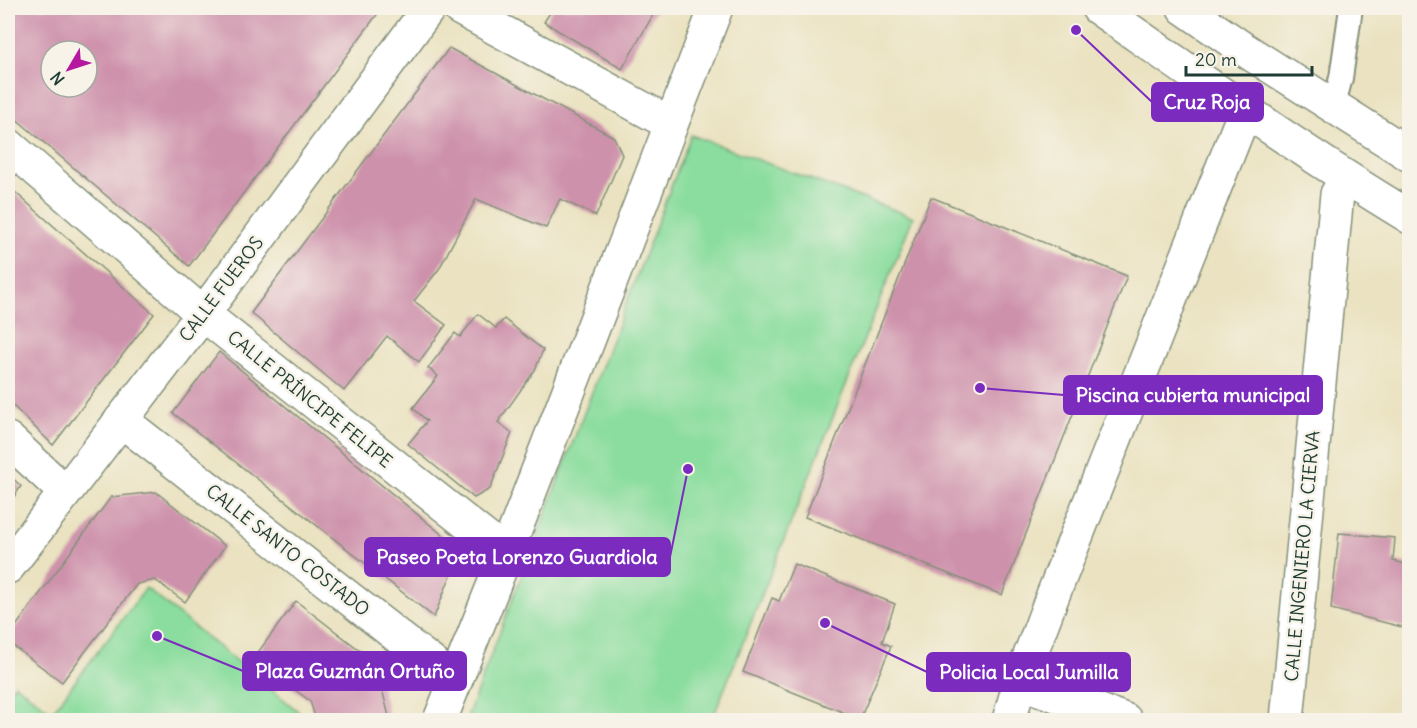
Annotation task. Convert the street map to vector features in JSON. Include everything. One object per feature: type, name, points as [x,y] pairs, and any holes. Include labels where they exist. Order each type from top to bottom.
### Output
[{"type":"street","name":"CALLE FUEROS","points":[[8,567],[203,314],[429,8]]},
{"type":"street","points":[[459,8],[671,124]]},
{"type":"street","points":[[440,720],[716,8]]},
{"type":"street","points":[[1098,8],[1348,180],[1410,217]]},
{"type":"street","points":[[1184,8],[1242,48],[1410,155]]},
{"type":"street","points":[[1009,720],[1020,682],[1245,111]]},
{"type":"street","name":"CALLE PRÍNCIPE FELIPE","points":[[8,145],[203,314],[506,554]]},
{"type":"street","name":"CALLE INGENIERO LA CIERVA","points":[[1287,720],[1337,194],[1348,180]]},
{"type":"street","name":"CALLE SANTO COSTADO","points":[[121,420],[455,681]]},
{"type":"street","points":[[8,439],[64,492]]},
{"type":"street","points":[[1020,682],[1125,720]]},
{"type":"lane","points":[[1333,107],[1341,78],[1351,8]]},
{"type":"green space","points":[[691,135],[913,217],[712,720],[466,720]]},
{"type":"green space","points":[[146,588],[309,720],[8,720],[8,693],[15,684],[52,712]]},
{"type":"building","points":[[8,8],[382,8],[189,266],[8,112]]},
{"type":"building","points":[[553,8],[657,8],[622,69],[544,22]]},
{"type":"building","points":[[449,48],[614,137],[622,155],[596,216],[560,199],[546,228],[476,199],[439,269],[414,301],[446,325],[419,362],[387,336],[344,391],[251,313]]},
{"type":"building","points":[[8,186],[154,314],[53,445],[8,401]]},
{"type":"building","points":[[931,197],[1127,276],[1002,595],[805,517]]},
{"type":"building","points":[[478,314],[496,328],[504,319],[543,350],[535,370],[498,422],[512,433],[490,489],[474,498],[408,444],[427,421],[413,408],[438,376],[428,368],[455,333],[460,337]]},
{"type":"building","points":[[219,352],[461,550],[434,617],[173,413]]},
{"type":"building","points":[[8,474],[21,486],[8,506]]},
{"type":"building","points":[[156,492],[225,546],[185,602],[155,580],[137,584],[62,682],[8,642],[8,637],[111,497]]},
{"type":"building","points":[[1339,533],[1395,538],[1393,561],[1410,565],[1410,629],[1331,609]]},
{"type":"building","points":[[794,564],[895,604],[882,642],[891,646],[860,719],[743,672],[772,598],[779,601]]},
{"type":"building","points":[[296,601],[375,662],[390,720],[316,720],[310,701],[253,659]]},
{"type":"place","name":"Cruz Roja","points":[[1076,30]]},
{"type":"place","name":"Piscina cubierta municipal","points":[[980,388]]},
{"type":"place","name":"Paseo Poeta Lorenzo Guardiola","points":[[688,469]]},
{"type":"place","name":"Policia Local Jumilla","points":[[825,623]]},
{"type":"place","name":"Plaza Guzmán Ortuño","points":[[157,636]]}]
